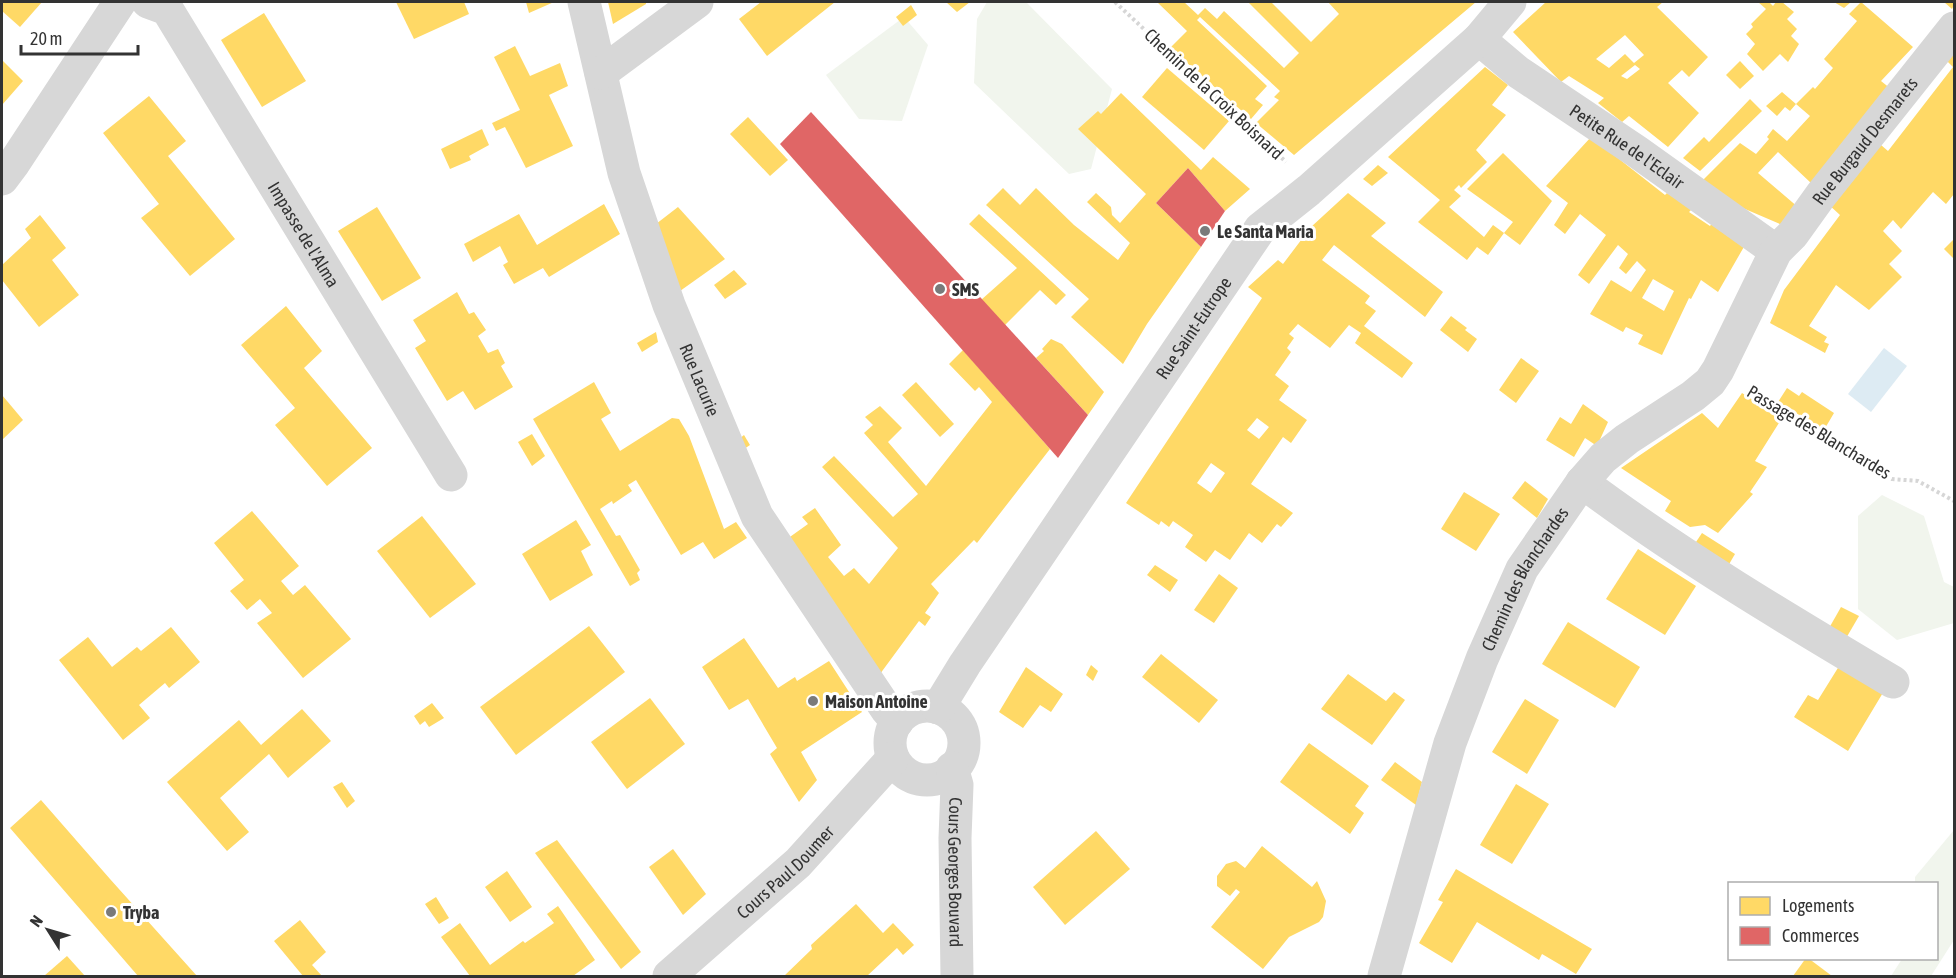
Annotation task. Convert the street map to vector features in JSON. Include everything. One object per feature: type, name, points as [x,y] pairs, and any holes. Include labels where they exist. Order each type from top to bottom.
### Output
[{"type":"street","points":[[2,179],[120,2]]},
{"type":"street","name":"Impasse de l'Alma","points":[[148,2],[167,9],[451,475]]},
{"type":"street","name":"Rue Lacurie","points":[[584,2],[624,173],[669,305],[757,516],[897,722]]},
{"type":"street","points":[[601,73],[697,2]]},
{"type":"street","name":"Rue Saint-Eutrope","points":[[938,708],[965,664],[1260,229],[1309,190],[1479,39],[1510,2]]},
{"type":"street","name":"Rue Burgaud Desmarets","points":[[1776,251],[1793,234],[1821,195],[1954,28]]},
{"type":"street","name":"Petite Rue de l'Eclair","points":[[1479,39],[1518,72],[1636,150],[1776,251]]},
{"type":"street","name":"Chemin des Blanchardes","points":[[1384,976],[1450,743],[1482,659],[1522,569],[1582,482],[1603,458],[1627,439],[1694,396],[1710,382],[1776,251]]},
{"type":"street","points":[[1582,482],[1626,515],[1691,558],[1893,682]]},
{"type":"street","points":[[924,706],[938,708],[956,720],[962,731],[964,743],[962,755],[957,766],[936,779],[924,780],[912,777],[902,771],[893,758],[890,738],[897,722],[912,709],[924,706]]},
{"type":"street","name":"Cours Paul Doumer","points":[[669,976],[798,863],[893,758]]},
{"type":"street","name":"Cours Georges Bouvard","points":[[952,768],[957,785],[955,838],[957,976]]},
{"type":"path","name":"Chemin de la Croix Boisnard","points":[[1114,2],[1295,170],[1309,190]]},
{"type":"path","name":"Passage des Blanchardes","points":[[1718,370],[1892,479],[1918,480],[1954,501]]},
{"type":"shaded area","points":[[987,2],[1026,2],[1112,89],[1091,169],[1069,174],[974,83],[977,19]]},
{"type":"shaded area","points":[[904,17],[928,45],[902,121],[859,119],[826,75]]},
{"type":"shaded area","points":[[1884,348],[1907,366],[1871,412],[1848,394]]},
{"type":"shaded area","points":[[1882,495],[1924,516],[1944,582],[1954,587],[1954,623],[1897,640],[1858,609],[1858,516]]},
{"type":"shaded area","points":[[1954,830],[1954,940],[1931,976],[1891,976],[1901,960],[1938,960],[1938,882],[1915,882],[1915,877]]},
{"type":"building: Logements","points":[[2,2],[42,2],[20,27],[2,11]]},
{"type":"building: Logements","points":[[396,2],[464,2],[469,14],[414,39]]},
{"type":"building: Logements","points":[[526,2],[554,2],[529,13]]},
{"type":"building: Logements","points":[[608,2],[646,2],[646,4],[613,24]]},
{"type":"building: Logements","points":[[761,2],[835,2],[767,56],[739,19]]},
{"type":"building: Logements","points":[[946,2],[970,2],[957,12]]},
{"type":"building: Logements","points":[[1157,2],[1184,2],[1198,15],[1205,8],[1217,19],[1224,11],[1284,68],[1299,53],[1248,2],[1271,2],[1311,42],[1339,14],[1328,2],[1476,2],[1294,155],[1256,123],[1279,100],[1274,97],[1280,91],[1200,17],[1197,20],[1267,86],[1255,99],[1263,105],[1251,119],[1170,48],[1187,31]]},
{"type":"building: Logements","points":[[1546,2],[1663,2],[1657,7],[1708,57],[1689,77],[1682,70],[1668,83],[1699,113],[1668,147],[1629,116],[1622,122],[1598,103],[1604,98],[1569,76],[1561,82],[1513,32]],"holes":[[[1625,35],[1644,55],[1634,63],[1625,54],[1609,68],[1596,59]],[[1635,65],[1640,69],[1627,79],[1621,76]]]},
{"type":"building: Logements","points":[[1758,2],[1769,2],[1773,6],[1776,2],[1782,2],[1794,12],[1787,19],[1797,29],[1791,36],[1799,44],[1788,62],[1780,54],[1763,71],[1747,54],[1755,44],[1746,34],[1753,27],[1751,24],[1766,9]]},
{"type":"building: Logements","points":[[1834,2],[1851,2],[1844,8]]},
{"type":"building: Logements","points":[[1861,2],[1913,47],[1881,81],[1891,89],[1811,183],[1778,152],[1758,173],[1799,208],[1787,227],[1731,203],[1699,184],[1740,143],[1756,154],[1769,139],[1767,137],[1773,129],[1787,141],[1810,116],[1796,104],[1813,87],[1815,89],[1833,68],[1824,59],[1857,21],[1849,14]]},
{"type":"building: Logements","points":[[1944,2],[1954,2],[1952,9]]},
{"type":"building: Logements","points":[[911,5],[917,15],[903,26],[896,17]]},
{"type":"building: Logements","points":[[264,13],[306,81],[262,107],[221,40]]},
{"type":"building: Logements","points":[[515,46],[530,76],[560,63],[568,86],[549,95],[573,146],[526,168],[505,127],[496,131],[492,123],[520,110],[494,57]]},
{"type":"building: Logements","points":[[1954,53],[1954,194],[1946,204],[1933,192],[1901,229],[1893,220],[1883,231],[1902,251],[1889,264],[1902,277],[1869,310],[1836,285],[1809,326],[1827,337],[1824,342],[1829,344],[1825,353],[1770,323],[1784,290],[1840,215],[1828,204],[1881,145],[1888,151],[1953,67],[1947,61]]},
{"type":"building: Logements","points":[[2,60],[23,81],[2,105]]},
{"type":"building: Logements","points":[[1740,61],[1754,76],[1740,89],[1726,75]]},
{"type":"building: Logements","points":[[1485,67],[1508,85],[1492,105],[1506,115],[1476,150],[1487,162],[1461,188],[1459,185],[1454,190],[1461,196],[1449,207],[1484,237],[1493,225],[1504,233],[1488,255],[1477,247],[1467,260],[1418,222],[1440,200],[1388,157]]},
{"type":"building: Logements","points":[[1167,68],[1229,121],[1204,150],[1142,97]]},
{"type":"building: Logements","points":[[1782,92],[1796,104],[1790,111],[1785,107],[1777,116],[1766,106]]},
{"type":"building: Logements","points":[[1121,93],[1201,170],[1213,157],[1250,189],[1225,211],[1188,168],[1156,203],[1201,247],[1147,324],[1123,364],[1071,317],[1089,299],[986,205],[1003,188],[1020,205],[1036,188],[1074,225],[1118,260],[1130,243],[1087,202],[1096,193],[1111,207],[1112,215],[1120,223],[1146,194],[1078,129],[1098,111],[1101,114]]},
{"type":"building: Logements","points":[[149,96],[186,141],[168,156],[235,239],[190,276],[141,218],[159,204],[103,133]]},
{"type":"building: Logements","points":[[1750,99],[1762,111],[1700,171],[1683,158],[1704,137],[1709,142]]},
{"type":"building: Logements","points":[[748,117],[788,160],[770,176],[730,134]]},
{"type":"building: Logements","points":[[482,129],[489,145],[469,156],[471,160],[450,169],[441,149]]},
{"type":"building: Logements","points":[[1591,137],[1665,195],[1667,193],[1692,209],[1689,212],[1710,226],[1713,222],[1745,245],[1718,292],[1701,280],[1691,299],[1689,298],[1662,355],[1638,344],[1643,335],[1626,327],[1623,332],[1590,314],[1611,280],[1631,292],[1646,270],[1637,261],[1626,274],[1619,268],[1628,254],[1618,245],[1589,284],[1578,275],[1606,235],[1580,214],[1565,234],[1554,225],[1568,203],[1546,186]],"holes":[[[1653,279],[1674,291],[1664,311],[1642,298]]]},
{"type":"building: Logements","points":[[1503,153],[1552,201],[1520,245],[1504,233],[1513,222],[1467,189]]},
{"type":"building: Logements","points":[[1378,165],[1388,173],[1372,186],[1363,179]]},
{"type":"building: Logements","points":[[1348,193],[1386,223],[1371,236],[1443,292],[1425,317],[1334,245],[1322,260],[1370,296],[1365,303],[1376,311],[1364,326],[1413,363],[1402,378],[1355,343],[1361,333],[1349,325],[1330,348],[1298,324],[1289,334],[1294,338],[1287,348],[1291,352],[1275,375],[1289,386],[1279,400],[1307,420],[1291,443],[1283,437],[1251,484],[1293,513],[1281,527],[1277,524],[1262,543],[1249,533],[1230,560],[1215,550],[1206,562],[1185,547],[1193,535],[1173,521],[1169,527],[1161,521],[1159,525],[1126,503],[1262,298],[1248,287],[1278,260],[1283,264],[1311,227]],"holes":[[[1257,418],[1269,427],[1259,439],[1247,430]],[[1211,463],[1225,473],[1211,493],[1197,483]]]},
{"type":"building: Logements","points":[[604,204],[620,234],[549,277],[543,268],[514,284],[503,265],[508,262],[500,246],[473,262],[464,244],[519,214],[537,245]]},
{"type":"building: Logements","points":[[377,207],[421,278],[382,301],[338,231]]},
{"type":"building: Logements","points":[[678,207],[725,259],[680,291],[656,224]]},
{"type":"building: Logements","points":[[979,214],[1066,295],[1056,305],[1040,290],[1005,325],[981,300],[1017,268],[969,224]]},
{"type":"building: Logements","points":[[40,215],[66,248],[52,260],[79,295],[39,327],[2,280],[2,265],[31,238],[25,229]]},
{"type":"building: Logements","points":[[1953,240],[1954,242],[1954,259],[1944,249]]},
{"type":"building: Logements","points":[[734,270],[747,284],[725,299],[714,285]]},
{"type":"building: Logements","points":[[457,292],[469,314],[474,312],[486,330],[478,336],[488,353],[498,349],[505,363],[501,366],[513,387],[475,410],[463,391],[447,401],[415,348],[426,341],[413,320]]},
{"type":"building: Logements","points":[[286,306],[322,351],[304,368],[372,448],[327,486],[275,425],[295,408],[241,345]]},
{"type":"building: Logements","points":[[1451,316],[1477,339],[1468,352],[1440,330]]},
{"type":"building: Logements","points":[[656,332],[658,342],[642,352],[637,343]]},
{"type":"building: Logements","points":[[1051,339],[1062,344],[1104,392],[1088,415],[1036,358],[1044,351],[1042,349]]},
{"type":"building: Logements","points":[[963,350],[1050,449],[977,543],[974,540],[931,584],[939,593],[925,613],[931,617],[925,626],[919,621],[880,674],[787,539],[808,524],[802,517],[815,508],[841,545],[828,557],[844,576],[854,568],[869,584],[898,548],[822,467],[834,456],[893,517],[918,494],[864,433],[873,425],[865,417],[880,406],[902,428],[888,442],[926,486],[992,402],[979,387],[975,391],[949,364]]},
{"type":"building: Logements","points":[[1521,358],[1539,371],[1516,403],[1499,390]]},
{"type":"building: Logements","points":[[594,382],[611,413],[601,419],[620,451],[672,418],[679,419],[689,436],[724,529],[736,522],[747,538],[714,559],[703,542],[681,555],[636,480],[628,485],[632,491],[613,504],[612,501],[600,509],[616,536],[620,535],[640,570],[637,573],[640,580],[630,586],[533,419]]},
{"type":"building: Logements","points":[[916,382],[954,424],[940,437],[902,395]]},
{"type":"building: Logements","points":[[1787,388],[1799,396],[1802,392],[1834,413],[1824,430],[1778,402]]},
{"type":"building: Logements","points":[[1742,393],[1782,418],[1755,461],[1767,467],[1750,492],[1753,494],[1718,533],[1705,525],[1690,527],[1665,511],[1671,501],[1621,468],[1702,413],[1718,428]]},
{"type":"building: Logements","points":[[2,395],[23,420],[2,440]]},
{"type":"building: Logements","points":[[1583,404],[1608,422],[1597,446],[1585,438],[1574,457],[1546,440],[1560,417],[1571,424]]},
{"type":"building: Logements","points":[[532,434],[545,456],[532,466],[518,442]]},
{"type":"building: Logements","points":[[744,435],[750,445],[744,449],[739,439]]},
{"type":"building: Logements","points":[[1525,481],[1548,499],[1537,518],[1512,498]]},
{"type":"building: Logements","points":[[1464,492],[1500,514],[1476,551],[1441,529]]},
{"type":"building: Logements","points":[[252,511],[299,566],[281,581],[293,595],[305,585],[351,639],[303,678],[257,623],[272,613],[260,599],[247,610],[230,591],[244,580],[214,543]]},
{"type":"building: Logements","points":[[422,516],[476,584],[430,618],[377,551]]},
{"type":"building: Logements","points":[[576,520],[591,545],[581,551],[593,575],[550,601],[522,554]]},
{"type":"building: Logements","points":[[1702,533],[1735,554],[1728,566],[1694,545]]},
{"type":"building: Logements","points":[[1638,549],[1696,586],[1665,635],[1606,599]]},
{"type":"building: Logements","points":[[1155,565],[1178,580],[1170,592],[1147,575]]},
{"type":"building: Logements","points":[[1219,574],[1238,588],[1214,623],[1194,610]]},
{"type":"building: Logements","points":[[1841,607],[1859,616],[1845,640],[1828,630]]},
{"type":"building: Logements","points":[[1568,622],[1640,667],[1615,708],[1542,664]]},
{"type":"building: Logements","points":[[589,626],[625,672],[516,755],[480,707]]},
{"type":"building: Logements","points":[[171,627],[200,662],[169,688],[165,683],[139,705],[150,718],[123,740],[59,660],[88,637],[112,667],[137,647],[141,651]]},
{"type":"building: Logements","points":[[744,638],[778,688],[795,677],[797,681],[829,661],[862,712],[801,752],[817,780],[799,802],[770,754],[777,748],[748,699],[729,710],[702,667]]},
{"type":"building: Logements","points":[[1161,654],[1218,700],[1199,723],[1142,677]]},
{"type":"building: Logements","points":[[1841,663],[1884,691],[1848,751],[1794,717],[1808,695],[1818,700]]},
{"type":"building: Logements","points":[[1091,665],[1098,671],[1093,681],[1086,675]]},
{"type":"building: Logements","points":[[1026,667],[1063,694],[1051,712],[1040,705],[1023,728],[999,712]]},
{"type":"building: Logements","points":[[1348,674],[1386,701],[1394,692],[1405,700],[1372,745],[1321,709]]},
{"type":"building: Logements","points":[[650,698],[685,744],[627,789],[591,742]]},
{"type":"building: Logements","points":[[1525,699],[1559,720],[1527,774],[1492,752]]},
{"type":"building: Logements","points":[[432,703],[444,718],[429,727],[425,721],[420,725],[414,716]]},
{"type":"building: Logements","points":[[302,709],[331,741],[288,778],[269,754],[220,798],[249,832],[227,851],[167,782],[239,720],[261,745]]},
{"type":"building: Logements","points":[[1309,743],[1369,786],[1355,806],[1364,813],[1350,834],[1280,782]]},
{"type":"building: Logements","points":[[1395,762],[1422,782],[1416,805],[1381,780]]},
{"type":"building: Logements","points":[[342,782],[355,801],[347,808],[333,787]]},
{"type":"building: Logements","points":[[1516,784],[1549,804],[1512,864],[1480,845]]},
{"type":"building: Logements","name":"Tryba","points":[[41,800],[197,976],[138,976],[10,828]]},
{"type":"building: Logements","points":[[1096,831],[1130,869],[1065,925],[1033,887]]},
{"type":"building: Logements","points":[[557,840],[641,952],[621,969],[535,853]]},
{"type":"building: Logements","points":[[1262,846],[1312,887],[1317,881],[1326,901],[1323,917],[1319,922],[1289,937],[1263,969],[1211,927],[1240,892],[1236,889],[1230,896],[1217,886],[1217,876],[1226,864],[1236,861],[1245,868]]},
{"type":"building: Logements","points":[[673,849],[706,894],[683,915],[649,867]]},
{"type":"building: Logements","points":[[1456,869],[1592,949],[1576,974],[1542,954],[1539,960],[1477,922],[1452,963],[1419,943],[1443,902],[1438,900]]},
{"type":"building: Logements","points":[[507,871],[532,907],[510,922],[485,887]]},
{"type":"building: Logements","points":[[436,897],[449,918],[439,924],[425,904]]},
{"type":"building: Logements","points":[[856,904],[883,933],[893,923],[914,945],[903,955],[897,948],[867,976],[784,976],[812,949],[811,945]]},
{"type":"building: Logements","points":[[558,906],[595,960],[573,976],[470,976],[441,937],[460,923],[490,965],[523,941],[525,943],[554,923],[547,914]]},
{"type":"building: Logements","points":[[300,920],[326,952],[312,965],[322,976],[303,976],[274,941]]},
{"type":"building: Logements","points":[[67,956],[85,976],[44,976]]},
{"type":"building: Logements","points":[[1805,960],[1811,960],[1832,976],[1793,976]]},
{"type":"building: Commerces","name":"SMS","points":[[811,112],[1088,415],[1058,458],[780,144]]},
{"type":"building: Commerces","points":[[1188,168],[1225,211],[1201,247],[1156,203]]},
{"type":"place","name":"Le Santa Maria","points":[[1205,231]]},
{"type":"place","name":"SMS","points":[[940,289]]},
{"type":"place","name":"Maison Antoine","points":[[813,701]]},
{"type":"place","name":"Tryba","points":[[111,912]]}]
